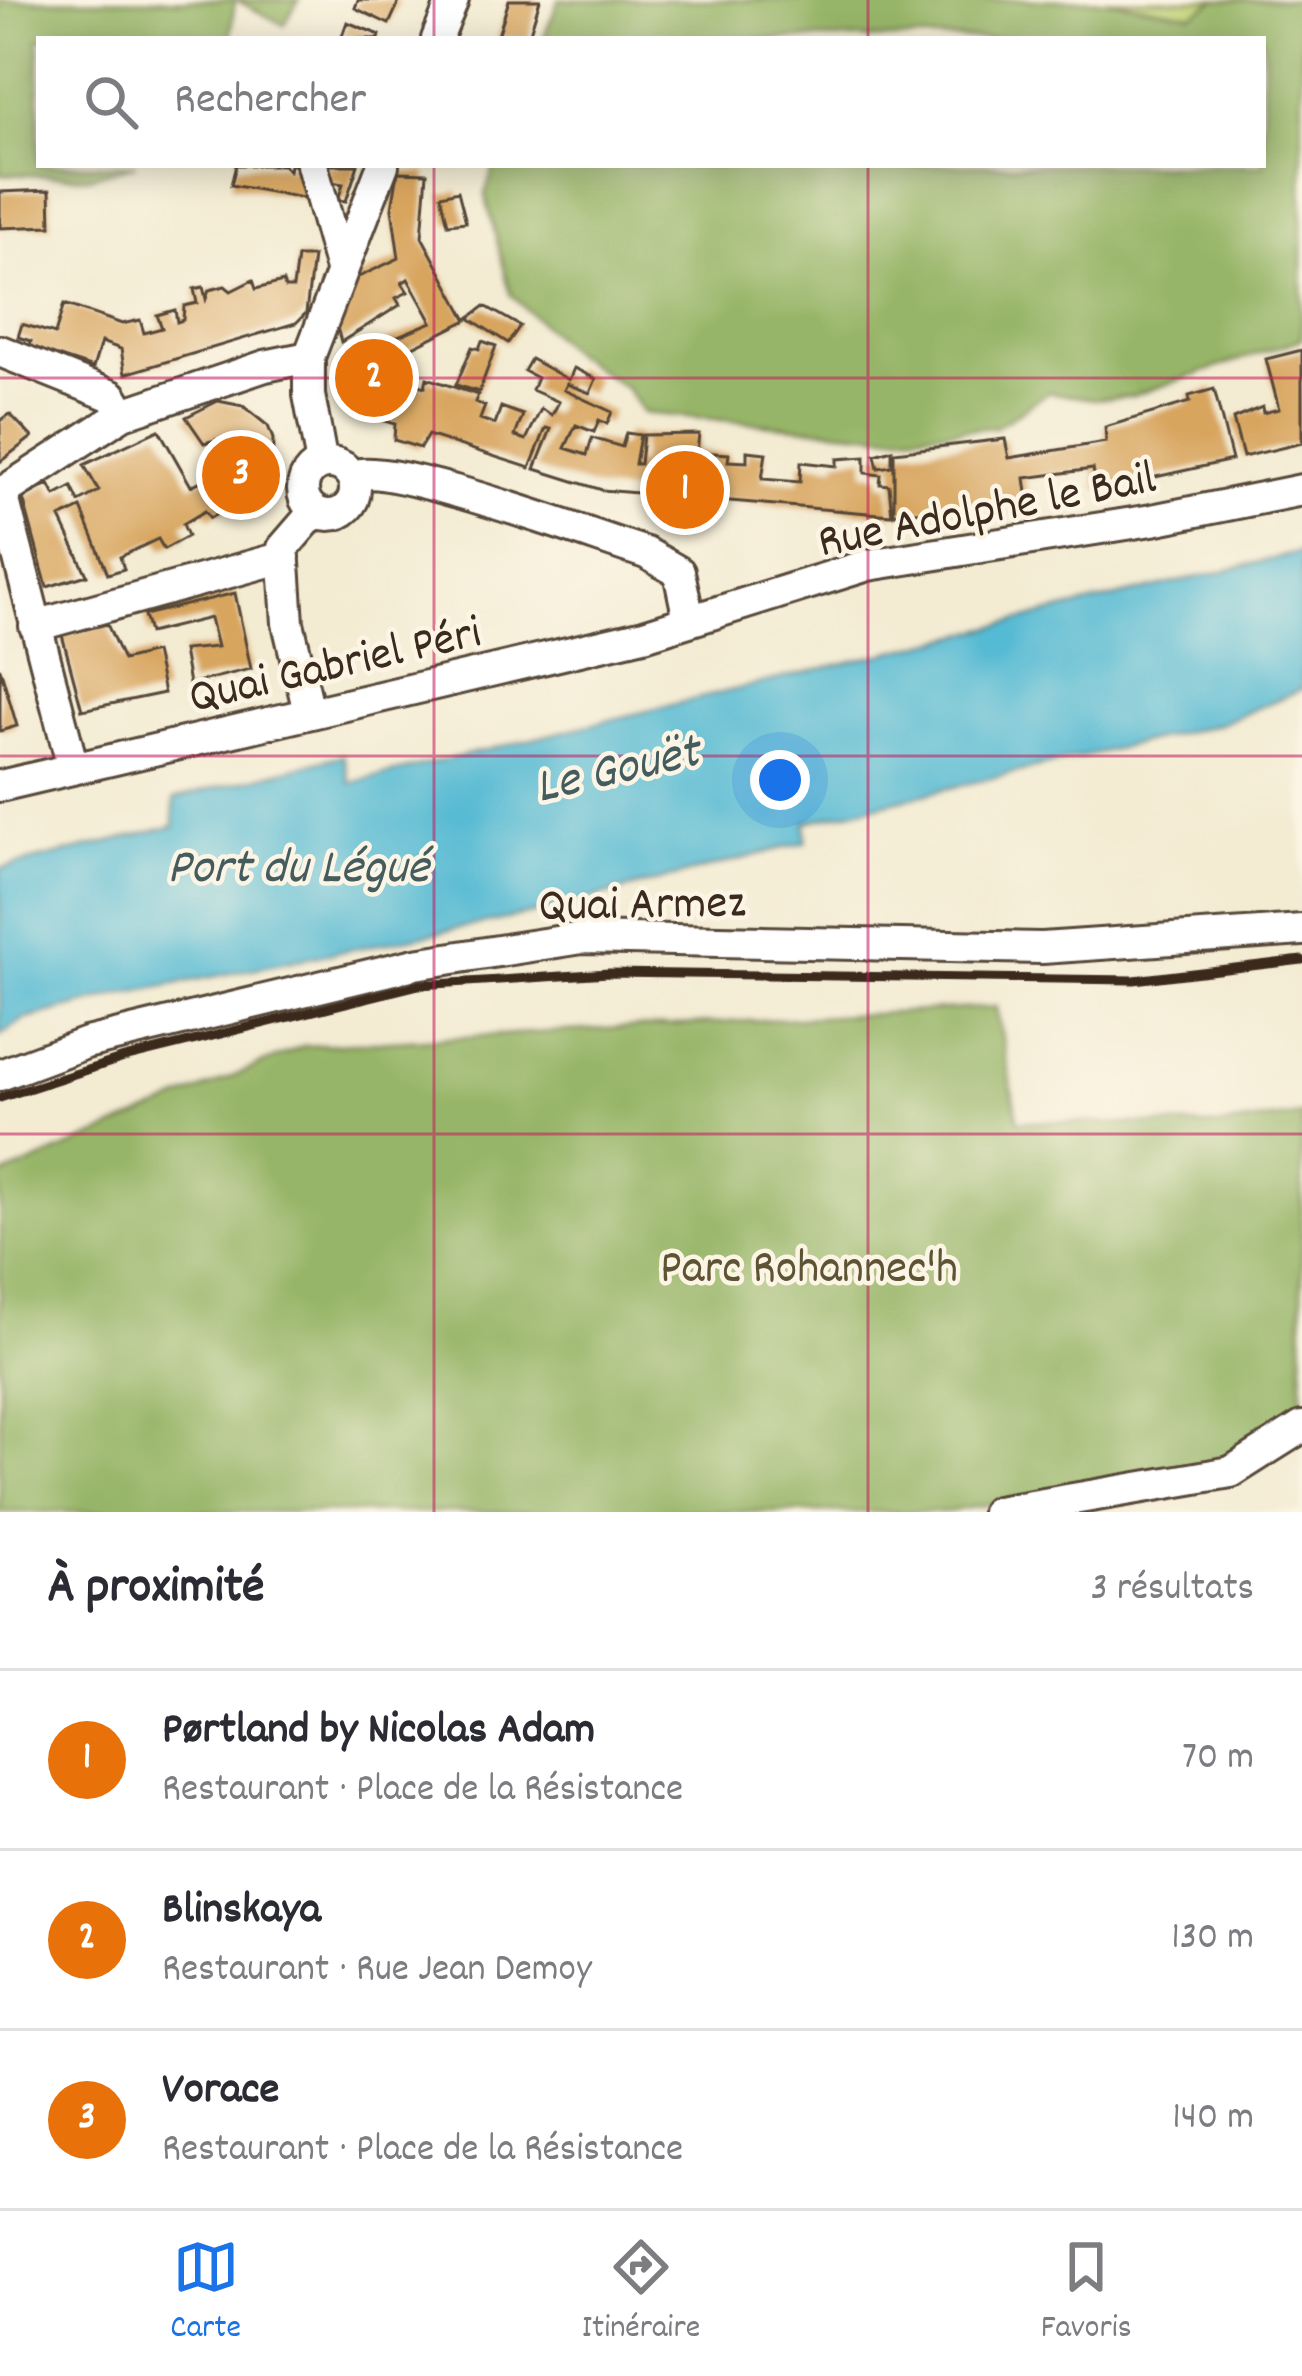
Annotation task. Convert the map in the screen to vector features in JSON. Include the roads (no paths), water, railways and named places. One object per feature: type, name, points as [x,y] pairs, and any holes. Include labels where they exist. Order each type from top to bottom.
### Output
[{"type":"street","points":[[437,36],[453,0]]},
{"type":"street","points":[[313,168],[340,266]]},
{"type":"street","points":[[322,464],[309,394],[309,357],[340,266],[382,168]]},
{"type":"street","points":[[0,351],[112,396],[123,414]]},
{"type":"street","points":[[73,768],[1,493],[123,414],[309,357]]},
{"type":"street","points":[[322,464],[339,465],[352,476],[355,493],[347,508],[332,515],[315,511],[304,498],[304,481],[322,464]]},
{"type":"street","points":[[352,476],[364,470],[407,477],[646,553],[679,572],[688,620]]},
{"type":"street","name":"Rue Adolphe le Bail","points":[[688,620],[868,565],[1152,520],[1302,490]]},
{"type":"street","points":[[309,712],[289,623],[284,548],[315,511]]},
{"type":"street","points":[[35,626],[284,557]]},
{"type":"street","name":"Quai Gabriel Péri","points":[[0,786],[688,620]]},
{"type":"street","name":"Quai Armez","points":[[0,1075],[86,1043],[416,964],[582,938],[1042,948],[1302,930]]},
{"type":"street","points":[[997,1512],[1231,1472],[1302,1427]]},
{"type":"water","name":"Port du Légué","points":[[1302,552],[1302,689],[1220,724],[806,822],[806,842],[542,912],[114,996],[23,1020],[0,1036],[0,869],[174,826],[174,799],[343,755],[350,783]]},
{"type":"railway","points":[[0,1098],[124,1058],[419,985],[609,973],[1134,980],[1302,960]]},
{"type":"place","name":"Blinskaya","points":[[374,378]]},
{"type":"place","name":"Vorace","points":[[241,475]]},
{"type":"place","name":"Pørtland by Nicolas Adam","points":[[685,490]]},
{"type":"water label","name":"Le Gouët","points":[[616,765]]},
{"type":"park label","name":"Parc Rohannec'h","points":[[809,1264]]}]
